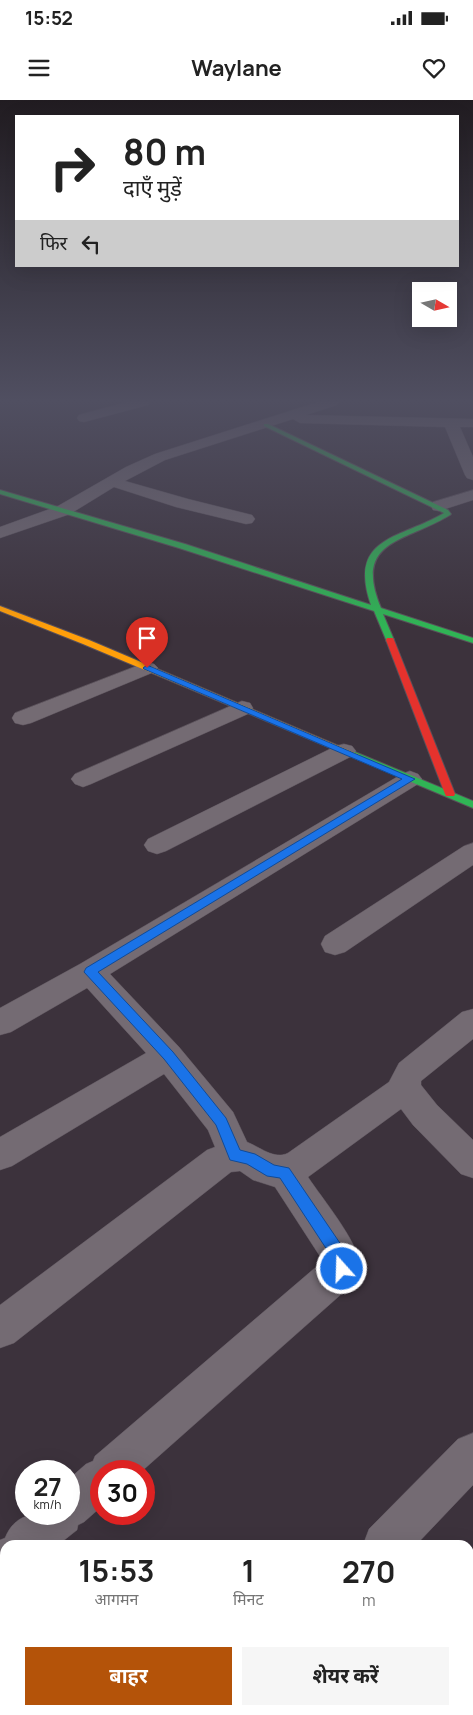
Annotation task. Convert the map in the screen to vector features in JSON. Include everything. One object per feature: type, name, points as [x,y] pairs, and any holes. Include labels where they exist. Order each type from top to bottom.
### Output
[{"type":"street","points":[[0,533],[64,510],[120,477]]},
{"type":"street","points":[[379,477],[439,506],[448,514],[390,540],[367,564],[366,577],[450,794]]},
{"type":"street","points":[[113,482],[182,503],[246,519]]},
{"type":"street","points":[[0,492],[191,549],[473,641]]},
{"type":"street","points":[[439,506],[473,495]]},
{"type":"street","points":[[0,608],[473,805]]},
{"type":"street","points":[[23,718],[147,668]]},
{"type":"street","points":[[83,779],[242,708]]},
{"type":"street","points":[[157,845],[344,751]]},
{"type":"street","points":[[0,1023],[90,972],[410,779]]},
{"type":"street","points":[[335,944],[473,852]]},
{"type":"street","points":[[90,972],[168,1056],[221,1122],[235,1155]]},
{"type":"street","points":[[473,1021],[410,1072],[405,1080],[404,1089],[425,1114],[473,1163]]},
{"type":"street","points":[[0,1155],[168,1056]]},
{"type":"street","points":[[0,1330],[219,1162],[235,1155],[250,1158],[272,1171],[284,1172],[300,1164],[404,1089]]},
{"type":"street","points":[[123,1460],[342,1269],[341,1257],[284,1172]]},
{"type":"street","points":[[390,1540],[473,1454]]},
{"type":"street","points":[[80,1497],[90,1489]]},
{"type":"street","points":[[30,1540],[48,1525]]},
{"type":"traffic: fast","points":[[376,477],[446,511],[448,514],[389,542],[376,553],[369,565],[370,591],[390,640]]},
{"type":"traffic: fast","points":[[0,492],[182,546],[473,641]]},
{"type":"traffic: fast","points":[[355,755],[473,805]]},
{"type":"traffic: slow","points":[[0,608],[355,755]]},
{"type":"traffic: jam","points":[[390,640],[450,794]]},
{"type":"route","points":[[147,668],[410,779],[90,972],[168,1056],[221,1122],[235,1155],[250,1158],[272,1171],[284,1172],[341,1257],[342,1269]]}]
